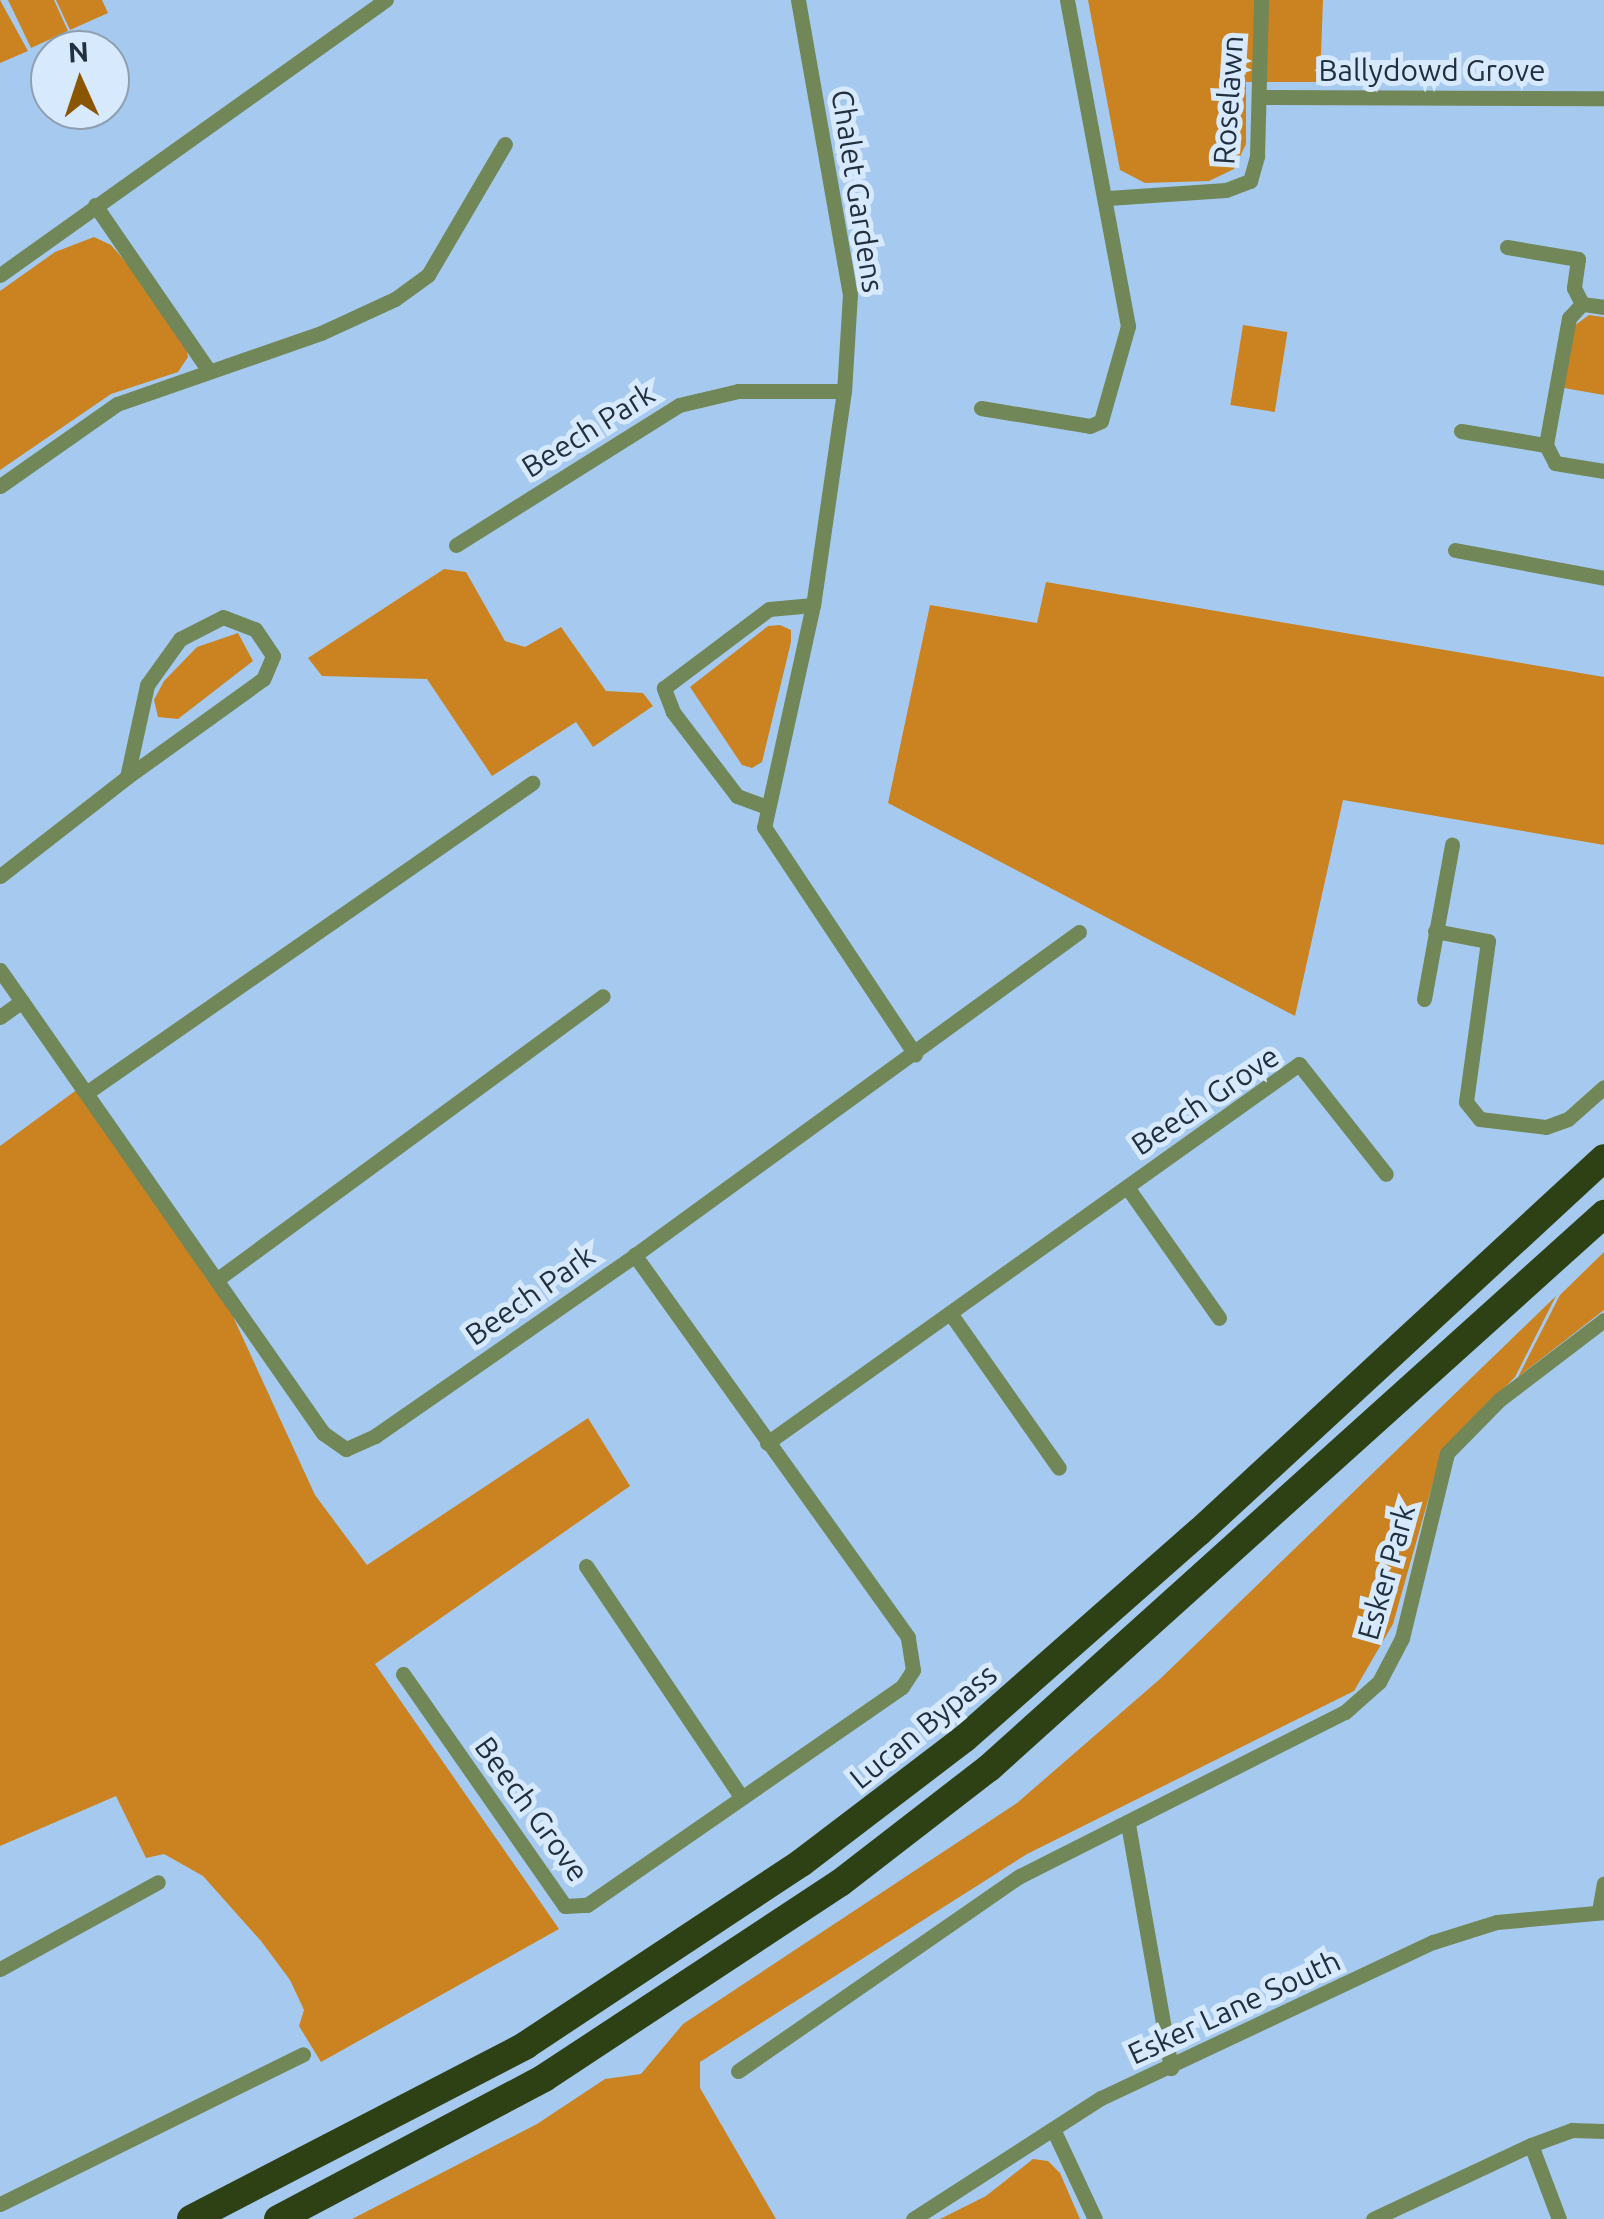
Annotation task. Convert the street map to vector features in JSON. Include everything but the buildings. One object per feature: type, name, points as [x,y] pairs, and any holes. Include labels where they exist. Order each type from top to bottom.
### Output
[{"type":"highway","name":"Lucan Bypass","points":[[191,2219],[526,2046],[816,1852],[965,1738],[1170,1558],[1604,1158]]},
{"type":"highway","points":[[278,2219],[544,2078],[840,1883],[1004,1756],[1604,1214]]},
{"type":"street","points":[[0,275],[386,0]]},
{"type":"street","name":"Chalet Gardens","points":[[798,0],[850,294],[844,390]]},
{"type":"street","points":[[981,408],[1090,426],[1102,421],[1128,326],[1108,198],[1067,0]]},
{"type":"street","name":"Roselawn","points":[[1108,198],[1226,190],[1250,181],[1260,97],[1261,0]]},
{"type":"street","name":"Ballydowd Grove","points":[[1260,97],[1604,98]]},
{"type":"street","points":[[0,486],[117,404],[321,333],[395,299],[428,275],[505,144]]},
{"type":"street","points":[[95,205],[209,371]]},
{"type":"street","points":[[1507,247],[1578,258],[1574,288],[1582,304]]},
{"type":"street","points":[[1582,304],[1604,307]]},
{"type":"street","points":[[1582,304],[1569,318],[1546,445],[1554,464],[1604,471]]},
{"type":"street","points":[[844,390],[813,605],[767,807],[769,842],[916,1054]]},
{"type":"street","name":"Beech Park","points":[[456,545],[679,405],[738,391],[844,390]]},
{"type":"street","points":[[1460,432],[1546,445]]},
{"type":"street","points":[[1455,550],[1604,578]]},
{"type":"street","points":[[767,807],[736,796],[673,712],[664,688],[769,609],[813,605]]},
{"type":"street","points":[[0,876],[127,777],[263,679],[273,656],[255,629],[222,617],[180,640],[148,685],[127,777]]},
{"type":"street","points":[[88,1091],[532,782]]},
{"type":"street","points":[[1424,999],[1452,846]]},
{"type":"street","points":[[1435,931],[1488,941],[1466,1102],[1480,1118],[1546,1126],[1568,1119],[1604,1087]]},
{"type":"street","name":"Beech Park","points":[[0,970],[324,1433],[346,1449],[375,1436],[635,1255],[1079,932]]},
{"type":"street","points":[[219,1278],[603,996]]},
{"type":"street","points":[[0,1016],[22,1001]]},
{"type":"street","name":"Beech Grove","points":[[767,1443],[1299,1064],[1386,1174]]},
{"type":"street","name":"Beech Grove","points":[[1127,1187],[1219,1318]]},
{"type":"street","name":"Beech Grove","points":[[403,1674],[565,1906],[587,1905],[902,1687],[913,1670],[908,1637],[635,1255]]},
{"type":"street","points":[[950,1314],[1058,1468]]},
{"type":"street","name":"Esker Park","points":[[738,2071],[1020,1876],[1345,1712],[1379,1682],[1402,1638],[1446,1453],[1499,1400],[1604,1320]]},
{"type":"street","points":[[586,1566],[742,1797]]},
{"type":"street","points":[[1128,1824],[1171,2068]]},
{"type":"street","points":[[0,1969],[158,1882]]},
{"type":"street","points":[[1601,1912],[1604,1883]]},
{"type":"street","name":"Esker Lane South","points":[[913,2219],[1101,2098],[1433,1942],[1497,1922],[1601,1912]]},
{"type":"street","points":[[0,2204],[303,2054]]},
{"type":"street","points":[[1053,2129],[1095,2219]]},
{"type":"street","points":[[1374,2219],[1530,2145],[1572,2130],[1604,2131]]},
{"type":"street","points":[[1530,2145],[1559,2219]]},
{"type":"shaded area","points":[[0,0],[28,51],[0,63]]},
{"type":"shaded area","points":[[8,0],[54,0],[68,30],[30,30],[30,46]]},
{"type":"shaded area","points":[[56,0],[102,0],[108,13],[70,30]]},
{"type":"shaded area","points":[[1088,0],[1323,0],[1320,82],[1246,82],[1246,144],[1234,169],[1209,181],[1145,183],[1120,170]]},
{"type":"shaded area","points":[[94,237],[111,245],[131,268],[185,342],[188,357],[178,372],[111,394],[0,470],[0,291],[55,252]]},
{"type":"shaded area","points":[[1589,315],[1604,317],[1604,395],[1564,388],[1574,326]]},
{"type":"shaded area","points":[[1243,325],[1287,332],[1275,412],[1230,405]]},
{"type":"shaded area","points":[[444,569],[466,572],[505,641],[525,647],[561,627],[606,691],[643,693],[653,706],[593,747],[576,722],[492,776],[427,679],[322,676],[308,658]]},
{"type":"shaded area","points":[[1046,582],[1604,677],[1604,845],[1343,800],[1295,1016],[888,803],[930,605],[1037,623]]},
{"type":"shaded area","points":[[780,625],[791,630],[791,642],[762,762],[752,768],[742,765],[690,687],[768,626]]},
{"type":"shaded area","points":[[238,633],[253,661],[178,719],[158,717],[154,700],[164,681],[197,647]]},
{"type":"shaded area","points":[[82,1086],[213,1273],[315,1495],[367,1565],[588,1418],[630,1486],[375,1664],[559,1929],[321,2062],[299,2026],[304,2010],[290,1980],[261,1941],[203,1876],[164,1854],[146,1858],[116,1796],[0,1846],[0,1146]]},
{"type":"shaded area","points":[[1604,1252],[1604,1310],[1518,1377],[1560,1295]]},
{"type":"shaded area","points":[[1556,1296],[1515,1377],[1442,1451],[1393,1624],[1354,1691],[1027,1854],[700,2062],[700,2088],[776,2219],[352,2219],[537,2124],[605,2079],[641,2074],[683,2024],[1017,1803],[1160,1679]]},
{"type":"shaded area","points":[[1033,2159],[1048,2161],[1060,2173],[1080,2219],[940,2219],[986,2196]]}]
